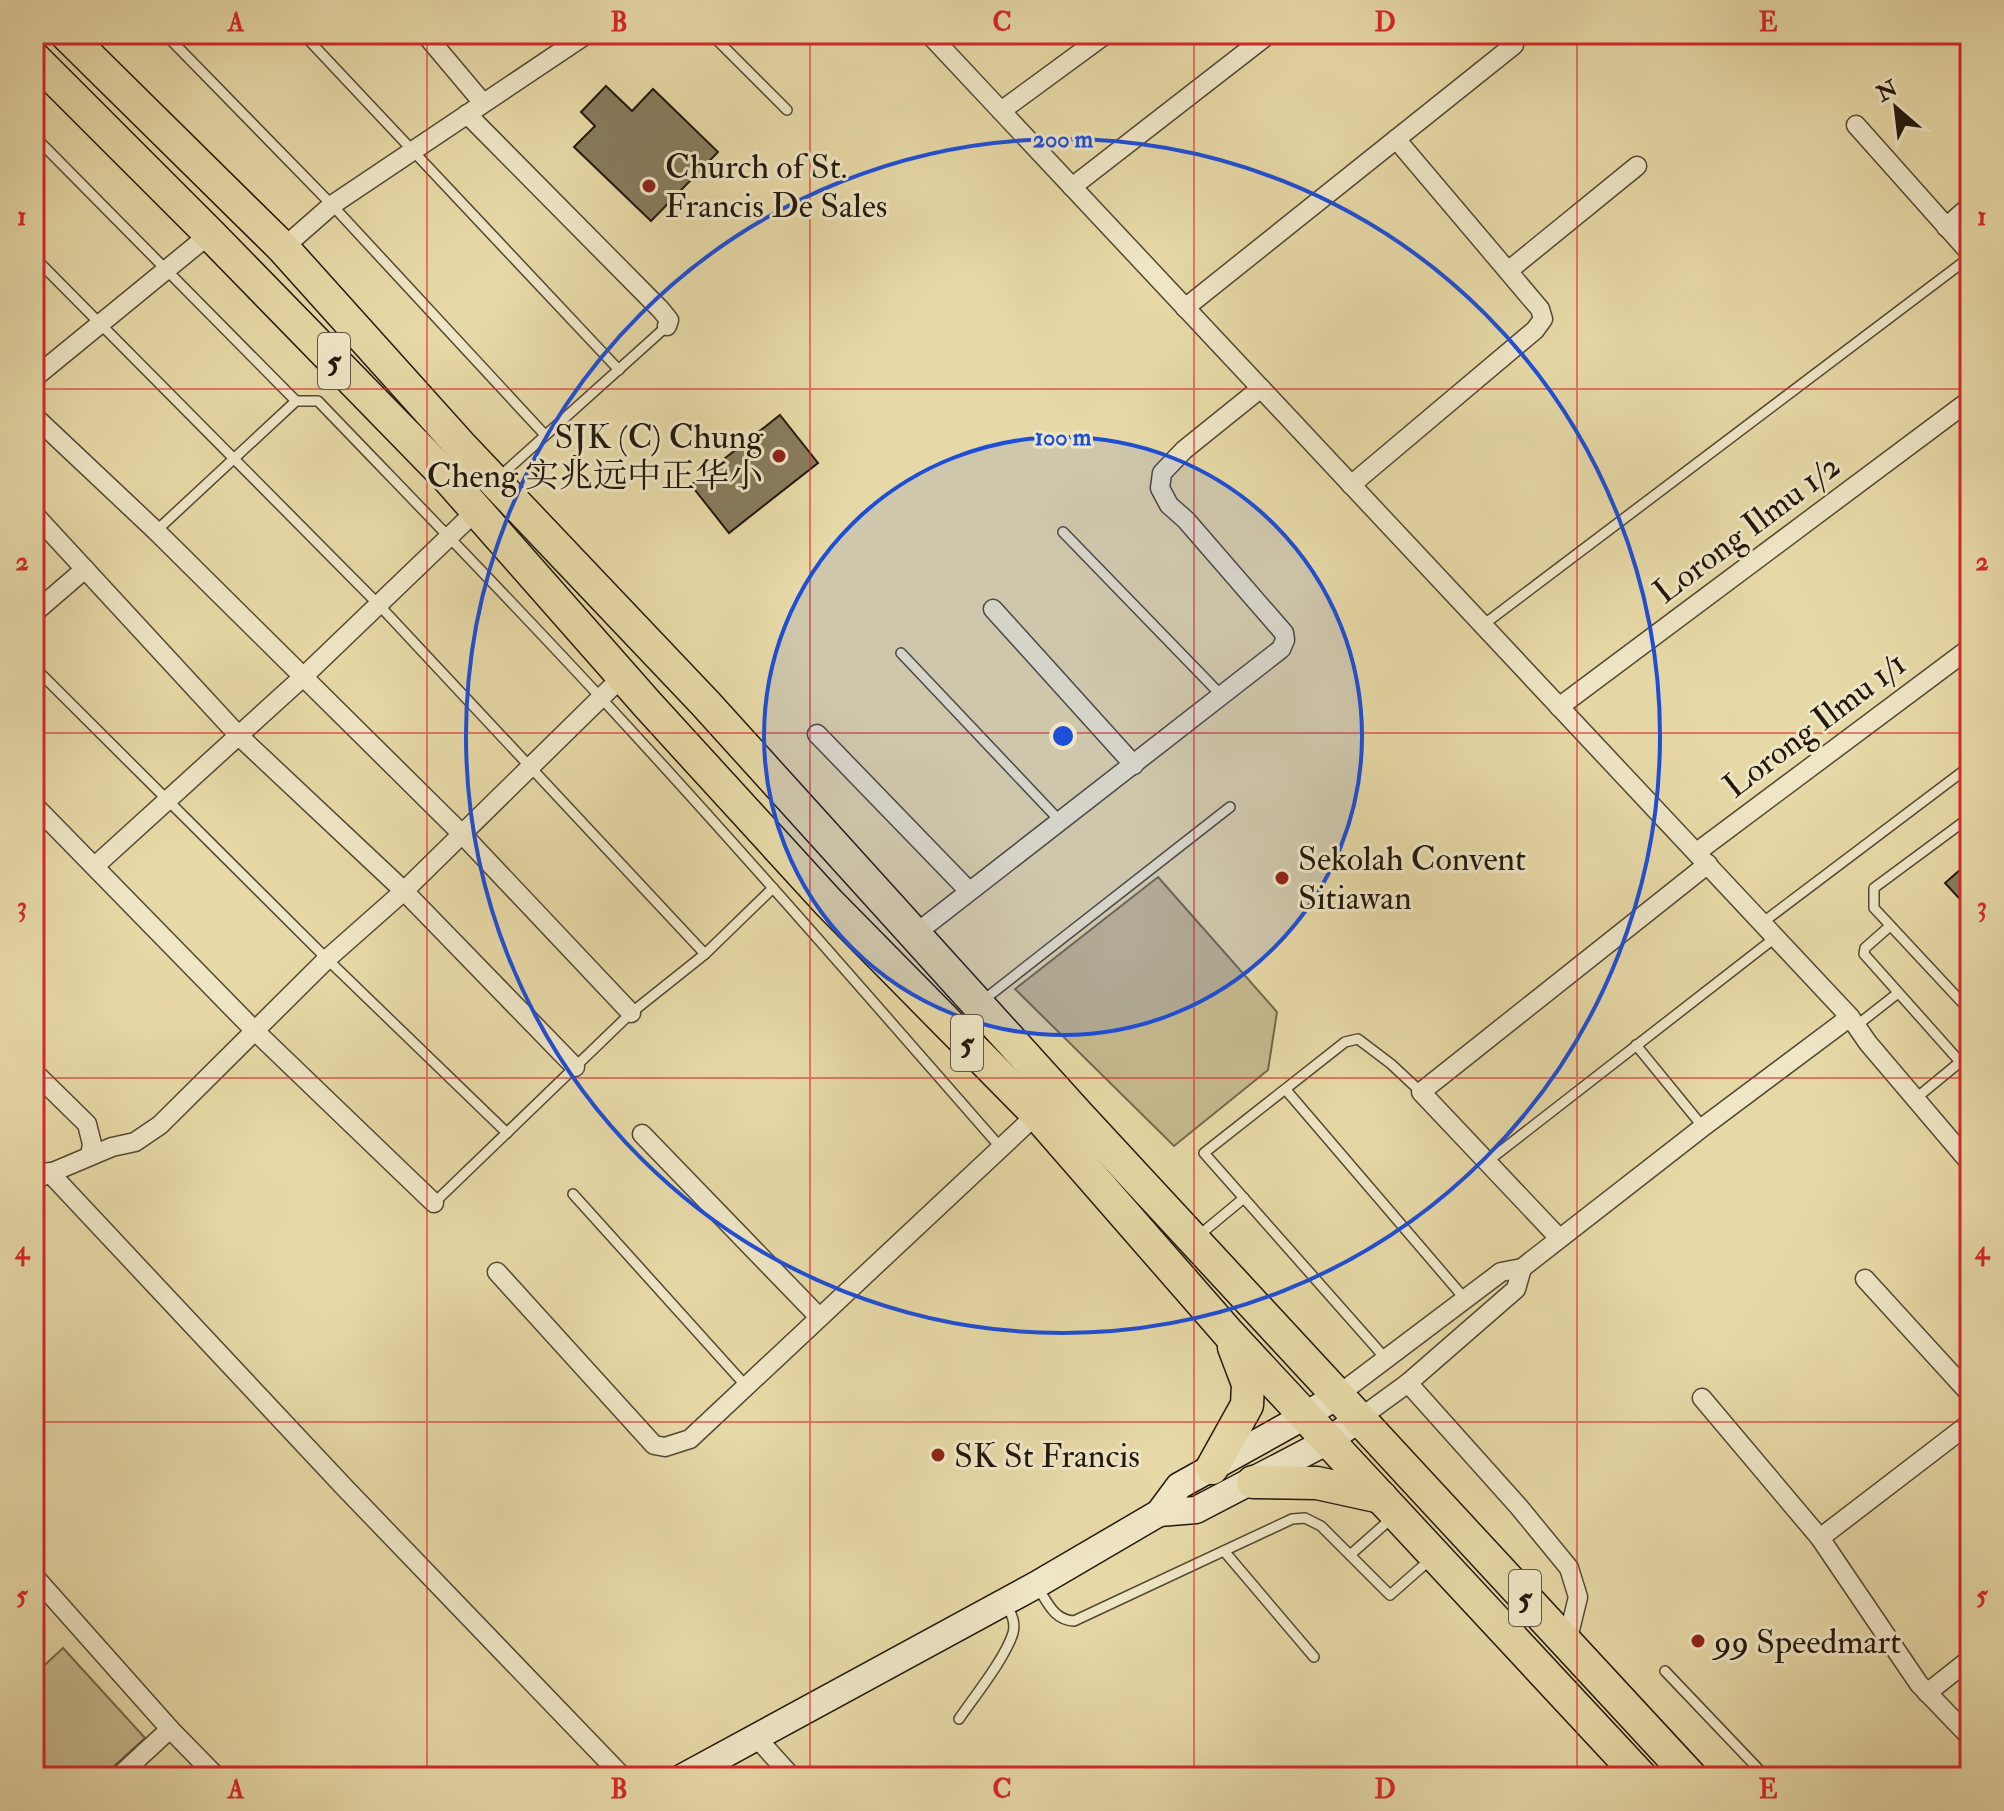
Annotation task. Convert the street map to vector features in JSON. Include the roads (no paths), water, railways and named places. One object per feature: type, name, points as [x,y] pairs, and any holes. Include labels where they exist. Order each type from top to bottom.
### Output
[{"type":"highway","points":[[77,46],[117,108],[212,202],[216,211],[210,234]]},
{"type":"highway","name":"5","points":[[77,46],[283,248],[1691,1777]]},
{"type":"highway","name":"5","points":[[34,58],[448,478],[477,510],[612,687],[1037,1114],[1229,1334],[1641,1777]]},
{"type":"highway","points":[[283,248],[275,271],[280,282],[370,377],[448,478]]},
{"type":"highway","points":[[495,481],[513,526],[629,652],[629,664],[612,687]]},
{"type":"highway","points":[[705,703],[695,726],[701,739],[797,845],[829,903]]},
{"type":"highway","points":[[915,934],[913,948],[1009,1086]]},
{"type":"highway","points":[[1212,1468],[1247,1405],[1248,1384],[1229,1334]]},
{"type":"highway","points":[[1253,1482],[1317,1483],[1389,1506]]},
{"type":"street","points":[[425,34],[483,103]]},
{"type":"street","points":[[283,248],[332,205],[587,34]]},
{"type":"street","points":[[1001,111],[1106,34]]},
{"type":"street","points":[[1072,187],[1269,34]]},
{"type":"street","points":[[936,36],[1001,111],[1776,937],[1853,1022],[1970,1163]]},
{"type":"street","points":[[1185,308],[1514,45]]},
{"type":"street","points":[[467,114],[661,310],[669,320],[667,326]]},
{"type":"street","points":[[1856,125],[1970,255]]},
{"type":"street","points":[[1351,485],[1540,326],[1543,319],[1540,309],[1396,139]]},
{"type":"street","points":[[1508,271],[1637,166]]},
{"type":"street","points":[[1946,227],[1970,206]]},
{"type":"street","points":[[34,378],[210,234]]},
{"type":"street","points":[[915,934],[1222,696],[1285,643],[1284,633],[1186,520],[1169,505],[1160,488],[1162,473],[1184,450],[1261,388]]},
{"type":"street","name":"Lorong Ilmu 1/2","points":[[1559,707],[1970,400]]},
{"type":"street","points":[[34,416],[156,531],[462,834],[631,1013]]},
{"type":"street","points":[[95,866],[303,677],[477,510]]},
{"type":"street","points":[[34,514],[239,736],[404,891],[575,1067]]},
{"type":"street","points":[[34,613],[85,569]]},
{"type":"street","points":[[993,609],[1134,765]]},
{"type":"street","name":"Lorong Ilmu 1/1","points":[[1421,1092],[1702,858],[1970,648]]},
{"type":"street","points":[[612,687],[404,891],[327,959],[160,1125],[135,1142],[41,1176],[623,1777]]},
{"type":"street","points":[[817,734],[968,890]]},
{"type":"street","points":[[34,805],[255,1031],[434,1203]]},
{"type":"street","points":[[683,1777],[1036,1585],[1159,1513],[1179,1486],[1338,1395],[1501,1272],[1522,1268],[1703,1127],[1853,1022]]},
{"type":"street","points":[[34,1072],[87,1124],[92,1144],[90,1156]]},
{"type":"street","points":[[1421,1092],[1559,1238]]},
{"type":"street","points":[[497,1272],[654,1445],[665,1447],[690,1439],[1037,1114]]},
{"type":"street","points":[[642,1134],[819,1317]]},
{"type":"street","points":[[1159,1513],[1196,1510],[1328,1441],[1408,1383],[1516,1289],[1522,1268]]},
{"type":"street","points":[[1865,1279],[1970,1394]]},
{"type":"street","points":[[1408,1383],[1569,1568],[1578,1597],[1567,1642]]},
{"type":"street","points":[[1702,1398],[1820,1538],[1927,1693],[1970,1737]]},
{"type":"street","points":[[1820,1538],[1970,1423]]},
{"type":"street","points":[[34,1576],[170,1729],[217,1777]]},
{"type":"street","points":[[1927,1693],[1970,1659]]},
{"type":"street","points":[[118,1777],[170,1729]]},
{"type":"street","points":[[756,1737],[792,1777]]},
{"type":"lane","points":[[165,34],[332,205],[545,435]]},
{"type":"lane","points":[[303,34],[619,370]]},
{"type":"lane","points":[[711,34],[787,110]]},
{"type":"lane","points":[[34,136],[296,401]]},
{"type":"lane","points":[[1483,625],[1970,255]]},
{"type":"lane","points":[[34,257],[378,604],[705,954]]},
{"type":"lane","points":[[495,481],[667,326]]},
{"type":"lane","points":[[156,531],[296,401],[318,401],[449,537],[612,687],[773,888],[1001,1148]]},
{"type":"lane","points":[[1063,532],[1222,696]]},
{"type":"lane","points":[[901,653],[1060,821]]},
{"type":"lane","points":[[34,667],[507,1133]]},
{"type":"lane","points":[[1762,923],[1970,766]]},
{"type":"lane","points":[[978,1004],[1230,807]]},
{"type":"lane","points":[[1970,817],[1874,888],[1874,908],[1970,1011]]},
{"type":"lane","points":[[434,1203],[631,1013],[705,954],[773,888]]},
{"type":"lane","points":[[1890,926],[1865,948],[1864,954],[1970,1073]]},
{"type":"lane","points":[[1488,1161],[1776,937]]},
{"type":"lane","points":[[1853,1022],[1898,993]]},
{"type":"lane","points":[[1386,1359],[1204,1153],[1345,1042],[1358,1039],[1421,1092]]},
{"type":"lane","points":[[1636,1045],[1703,1127]]},
{"type":"lane","points":[[1915,1099],[1960,1062]]},
{"type":"lane","points":[[1286,1090],[1465,1299]]},
{"type":"lane","points":[[573,1194],[746,1386]]},
{"type":"lane","points":[[1195,1239],[1244,1198]]},
{"type":"lane","points":[[1350,1555],[1389,1506]]},
{"type":"lane","points":[[1036,1585],[1054,1613],[1064,1620],[1074,1621],[1292,1519],[1305,1518],[1321,1526],[1390,1595],[1435,1555]]},
{"type":"lane","points":[[1224,1551],[1314,1657]]},
{"type":"lane","points":[[959,1719],[1007,1646],[1013,1631],[1013,1617],[1005,1602]]},
{"type":"lane","points":[[1665,1671],[1766,1777]]},
{"type":"place","name":"Church of St. Francis De Sales","points":[[649,186]]},
{"type":"place","name":"SJK (C) Chung Cheng 实兆远中正华小","points":[[779,456]]},
{"type":"place","name":"Sekolah Convent Sitiawan","points":[[1282,878]]},
{"type":"place","name":"SK St Francis","points":[[938,1455]]},
{"type":"place","name":"99 Speedmart","points":[[1698,1641]]}]
